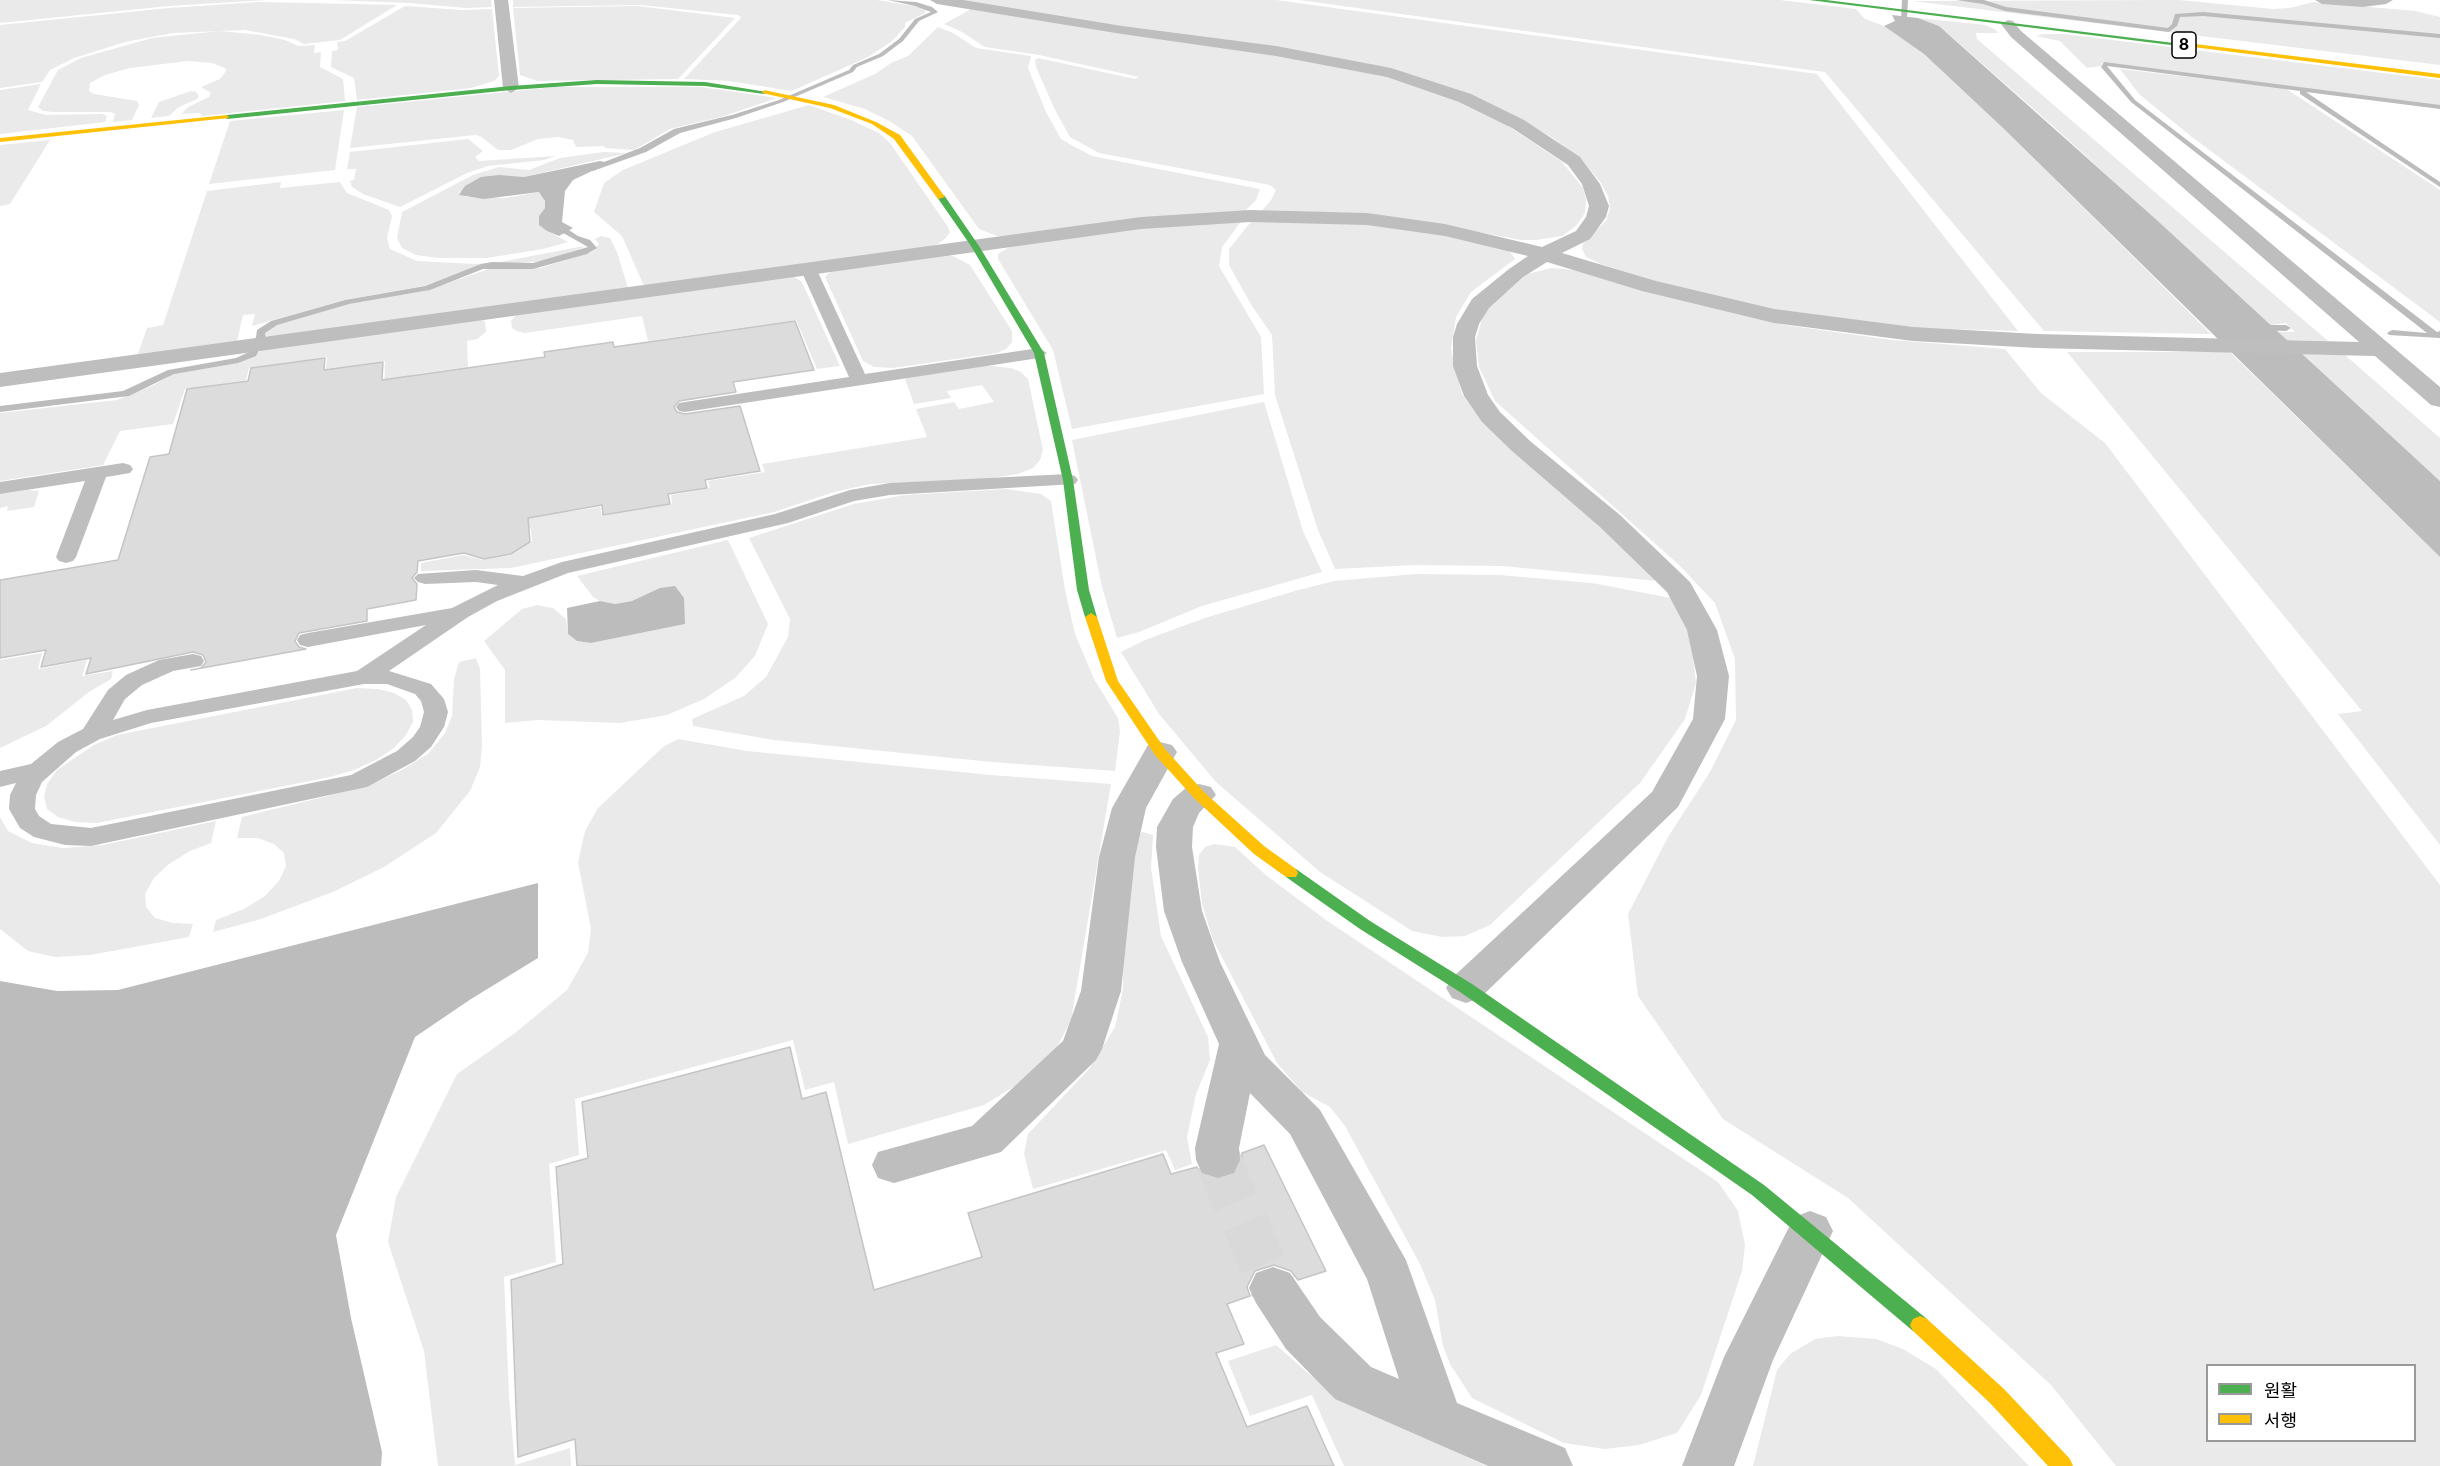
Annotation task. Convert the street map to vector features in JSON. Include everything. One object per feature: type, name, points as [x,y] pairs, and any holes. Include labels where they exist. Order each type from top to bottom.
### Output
[{"type":"main road","name":"8","points":[[1812,0],[1876,5],[2440,69]]},
{"type":"main road","name":"8","points":[[1860,0],[1876,5]]},
{"type":"main road","name":"8","points":[[1929,11],[2008,24],[2440,76]]},
{"type":"main road","points":[[0,140],[511,88],[597,82],[678,83],[734,87],[782,94],[852,113],[897,137],[975,246],[1039,353],[1068,480],[1083,590],[1112,681],[1160,752],[1199,795],[1258,850],[1365,925],[1466,988],[1758,1190],[1810,1231],[1907,1313],[1997,1396],[2062,1466]]},
{"type":"street","points":[[501,0],[511,88]]},
{"type":"street","points":[[936,0],[1353,64],[1413,80],[1465,98],[1518,124],[1574,162],[1591,184],[1599,206],[1596,218],[1583,235],[1545,254],[1488,295],[1468,324],[1462,353],[1468,376],[1481,405],[1491,417],[1521,446],[1610,521],[1680,588],[1702,630],[1713,676],[1709,719],[1666,799],[1466,988]]},
{"type":"street","points":[[2322,0],[2363,3],[2386,0]]},
{"type":"street","points":[[2008,24],[2016,34],[2440,400]]},
{"type":"street","points":[[0,380],[1142,223],[1238,217],[1312,216],[1367,219],[1444,230],[1545,254],[1650,286],[1774,315],[1913,334],[2037,341],[2379,349]]},
{"type":"street","points":[[894,1165],[986,1140],[1081,1049],[1101,991],[1117,857],[1129,808],[1160,752]]},
{"type":"street","points":[[1199,795],[1185,807],[1175,827],[1176,872],[1184,911],[1201,962],[1249,1065],[1305,1122],[1389,1275],[1437,1417]]},
{"type":"street","points":[[1218,1160],[1217,1148],[1239,1044]]},
{"type":"street","points":[[1708,1466],[1749,1357],[1810,1231]]},
{"type":"street","points":[[1273,1288],[1303,1333],[1353,1383],[1547,1466]]},
{"type":"lane","points":[[808,268],[859,379]]},
{"type":"lane","points":[[685,407],[1039,353]]},
{"type":"lane","points":[[0,488],[123,470]]},
{"type":"lane","points":[[66,557],[98,473]]},
{"type":"lane","points":[[364,677],[460,612],[489,596],[562,568],[743,528],[850,496],[890,489],[1068,480]]},
{"type":"lane","points":[[425,578],[476,576],[524,582]]},
{"type":"lane","points":[[308,639],[460,612]]},
{"type":"lane","points":[[92,734],[116,695],[134,680],[167,665],[193,661]]},
{"type":"lane","points":[[364,677],[387,677],[423,689],[432,699],[435,712],[432,727],[422,742],[406,756],[358,781],[90,837],[65,836],[43,831],[29,822],[22,809],[23,795],[31,778],[67,747],[92,734],[147,717],[364,677]]},
{"type":"lane","points":[[0,778],[39,770]]},
{"type":"shaded area","points":[[0,0],[267,0],[169,6],[0,23]]},
{"type":"shaded area","points":[[332,0],[491,0],[492,7],[466,8]]},
{"type":"shaded area","points":[[513,0],[877,0],[926,8],[925,13],[905,23],[905,27],[891,42],[868,57],[792,91],[729,81],[684,79],[740,19],[738,15],[640,5],[513,7]]},
{"type":"shaded area","points":[[954,0],[1276,0],[1817,74],[2018,331],[1914,328],[1772,310],[1697,295],[1601,264],[1586,257],[1582,249],[1583,243],[1606,221],[1610,208],[1608,196],[1601,183],[1582,160],[1553,138],[1523,120],[1439,84],[1127,27]]},
{"type":"shaded area","points":[[1299,0],[1780,0],[1856,9],[1865,19],[1884,26],[1924,54],[2003,128],[2211,334],[2044,331],[1825,72]]},
{"type":"shaded area","points":[[2179,0],[2273,9],[2290,8],[2313,2],[2415,11],[2440,17],[2440,65],[1912,1]]},
{"type":"shaded area","points":[[259,2],[397,5],[340,40],[304,44],[294,39],[245,30],[173,33],[125,42],[74,58],[50,70],[42,82],[0,88],[0,25],[169,8]]},
{"type":"shaded area","points":[[405,6],[462,10],[492,9],[499,76],[494,81],[471,88],[357,100],[354,78],[331,67],[332,51],[338,50],[337,42],[345,41]]},
{"type":"shaded area","points":[[638,6],[735,18],[678,79],[537,81],[520,75],[513,8]]},
{"type":"shaded area","points":[[973,8],[1275,53],[1371,71],[1459,100],[1499,120],[1562,162],[1583,188],[1586,199],[1585,213],[1576,226],[1562,236],[1521,240],[1440,225],[1260,213],[1276,190],[1270,185],[1099,153],[1070,137],[1055,110],[1035,60],[1038,58],[1135,79],[1139,77],[1039,55],[985,47],[962,32],[944,24]]},
{"type":"shaded area","points":[[1892,15],[1918,18],[1939,26],[2160,223],[2440,481],[2440,557],[2003,128],[1924,54],[1884,26],[1895,21]]},
{"type":"shaded area","points":[[1918,18],[1986,25],[1996,30],[1998,33],[1976,33],[1977,39],[2328,341],[2287,340],[2278,332],[2295,332],[2286,323],[2271,325],[1953,38],[1939,26]]},
{"type":"shaded area","points":[[938,27],[953,33],[976,48],[1031,56],[1028,68],[1046,112],[1061,139],[1073,146],[1092,156],[1260,189],[1256,200],[1243,213],[1018,236],[997,236],[979,229],[912,136],[865,109],[823,97],[875,74],[891,63],[908,56]]},
{"type":"shaded area","points":[[220,31],[261,35],[285,40],[298,46],[315,45],[314,53],[321,52],[320,67],[343,79],[345,101],[202,116],[200,113],[181,114],[188,107],[209,97],[211,93],[201,87],[220,79],[226,71],[225,68],[212,63],[188,61],[130,68],[105,75],[90,83],[89,91],[94,94],[137,101],[139,105],[132,120],[113,122],[115,114],[111,112],[53,112],[43,111],[38,107],[58,70],[81,58],[152,38]]},
{"type":"shaded area","points":[[2063,34],[2440,80],[2440,106],[2102,63],[2101,66],[2087,68],[2060,41],[2036,36]]},
{"type":"shaded area","points":[[2120,69],[2285,88],[2440,190],[2440,322],[2192,137],[2139,94]]},
{"type":"shaded area","points":[[41,84],[28,110],[46,115],[102,114],[107,116],[105,122],[0,134],[0,90]]},
{"type":"shaded area","points":[[555,87],[701,87],[777,98],[721,117],[670,129],[634,150],[605,148],[604,146],[576,147],[573,140],[558,137],[538,139],[511,150],[498,150],[480,136],[475,135],[350,148],[357,107]]},
{"type":"shaded area","points":[[191,91],[196,92],[199,96],[197,99],[179,107],[169,116],[151,118],[159,102]]},
{"type":"shaded area","points":[[809,105],[879,133],[890,143],[948,227],[950,232],[946,238],[938,244],[924,248],[644,286],[622,236],[594,212],[604,183],[623,170],[715,132]]},
{"type":"shaded area","points":[[344,110],[335,170],[209,184],[230,121]]},
{"type":"shaded area","points":[[468,139],[483,151],[475,157],[479,161],[556,156],[544,160],[488,166],[467,173],[400,207],[363,194],[352,187],[350,181],[354,180],[356,169],[347,169],[350,152]]},
{"type":"shaded area","points":[[50,140],[10,204],[0,206],[0,145]]},
{"type":"shaded area","points":[[604,152],[627,153],[524,177],[509,176],[464,197],[505,198],[540,192],[545,201],[545,208],[539,216],[547,231],[568,242],[543,249],[487,258],[438,258],[416,255],[402,248],[397,238],[402,212],[473,175],[499,167],[529,170],[560,158]]},
{"type":"shaded area","points":[[600,161],[609,163],[573,180],[565,191],[562,222],[573,228],[559,236],[539,225],[539,216],[545,208],[545,201],[539,192],[484,199],[459,195],[465,186],[481,177],[499,175],[524,177]]},
{"type":"shaded area","points":[[281,182],[280,188],[340,182],[347,193],[389,210],[392,216],[387,238],[390,249],[417,261],[475,264],[500,262],[584,246],[545,261],[479,266],[423,286],[344,300],[252,326],[255,314],[243,315],[237,341],[138,354],[147,328],[163,325],[207,191]]},
{"type":"shaded area","points":[[1311,217],[1442,232],[1508,249],[1515,259],[1471,292],[1456,317],[1451,349],[1462,394],[1483,423],[1630,553],[1658,581],[1502,566],[1414,565],[1335,569],[1318,530],[1275,395],[1272,335],[1252,306],[1229,265],[1229,249],[1254,218]]},
{"type":"shaded area","points":[[1243,219],[1222,247],[1219,266],[1261,337],[1264,394],[1072,429],[1053,350],[998,259],[998,254],[1016,243],[1139,226]]},
{"type":"shaded area","points":[[601,236],[610,238],[617,252],[628,288],[268,337],[264,332],[267,328],[282,322],[343,305],[424,291],[489,269],[540,268],[592,252],[599,244],[595,239]]},
{"type":"shaded area","points":[[936,254],[953,256],[970,265],[1012,331],[1012,342],[1006,349],[997,353],[893,368],[874,367],[863,361],[825,277],[831,271]]},
{"type":"shaded area","points":[[1551,268],[1575,270],[1785,325],[1892,340],[2005,349],[2041,393],[2105,443],[2440,885],[2440,1466],[2116,1466],[2051,1385],[1848,1198],[1723,1119],[1638,996],[1628,914],[1668,837],[1710,772],[1736,720],[1735,659],[1715,603],[1678,564],[1495,401],[1479,367],[1476,340],[1485,309],[1523,275]]},
{"type":"shaded area","points":[[793,276],[802,282],[840,366],[817,369],[796,320],[648,341],[642,316],[525,333],[512,328],[511,321],[517,314]]},
{"type":"shaded area","points":[[475,319],[485,321],[486,332],[477,339],[467,341],[468,367],[415,374],[414,388],[384,392],[385,361],[326,369],[327,357],[249,368],[246,380],[185,389],[173,424],[120,431],[103,465],[0,481],[0,413],[117,400],[154,385],[175,373],[239,362],[267,347]]},
{"type":"shaded area","points":[[2067,352],[2230,352],[2440,557],[2440,845],[2338,714],[2362,711]]},
{"type":"shaded area","points":[[2302,354],[2345,355],[2440,438],[2440,481]]},
{"type":"shaded area","points":[[983,365],[1011,368],[1021,372],[1028,379],[1043,450],[1040,460],[1033,468],[1018,474],[987,479],[870,484],[834,492],[774,512],[511,568],[421,571],[421,563],[463,555],[483,560],[512,555],[532,542],[531,529],[512,523],[557,506],[559,513],[600,507],[602,516],[672,504],[671,495],[710,488],[708,481],[765,472],[762,464],[927,437],[916,409],[954,402],[959,409],[994,402],[982,385],[947,391],[951,398],[914,404],[905,379]]},
{"type":"shaded area","points":[[1264,402],[1303,531],[1322,572],[1202,606],[1139,632],[1117,638],[1102,587],[1072,440]]},
{"type":"shaded area","points":[[1006,489],[1041,494],[1051,501],[1065,590],[1075,634],[1094,679],[1118,718],[1120,731],[1115,771],[992,762],[774,740],[693,726],[692,719],[744,696],[766,677],[788,637],[790,619],[749,538],[854,504],[905,495]]},
{"type":"shaded area","points":[[28,490],[39,491],[34,507],[7,511],[8,506],[0,508],[0,494]]},
{"type":"shaded area","points":[[728,540],[768,624],[755,656],[735,678],[704,699],[667,715],[620,723],[538,720],[505,723],[505,670],[484,641],[522,609],[537,605],[553,608],[566,619],[568,634],[577,641],[591,643],[685,624],[632,601],[615,604],[600,601],[593,597],[577,576]]},
{"type":"shaded area","points":[[1416,574],[1500,575],[1592,583],[1671,598],[1691,638],[1696,683],[1685,719],[1640,783],[1490,925],[1465,936],[1442,937],[1412,931],[1320,872],[1216,782],[1159,714],[1121,652],[1145,640],[1205,618],[1295,591],[1334,581]]},
{"type":"shaded area","points":[[675,586],[684,598],[685,624],[591,643],[577,641],[568,634],[567,608],[600,601],[615,604],[632,601],[660,588]]},
{"type":"shaded area","points":[[42,653],[38,669],[87,660],[82,676],[113,671],[111,679],[89,692],[46,726],[0,748],[0,660]]},
{"type":"shaded area","points":[[476,658],[480,669],[482,746],[480,767],[470,791],[436,833],[384,867],[333,892],[258,920],[213,932],[216,920],[244,909],[265,896],[279,881],[286,866],[284,853],[274,844],[258,838],[237,838],[242,817],[364,787],[402,770],[429,753],[445,733],[452,716],[454,679],[459,662]]},
{"type":"shaded area","points":[[357,688],[378,689],[394,693],[406,700],[412,710],[413,722],[406,735],[394,748],[376,760],[354,770],[330,777],[97,823],[75,822],[58,817],[47,809],[44,797],[47,784],[57,770],[94,745],[117,735]]},
{"type":"shaded area","points":[[678,739],[747,751],[991,775],[1111,784],[1071,1020],[1055,1051],[1023,1081],[984,1105],[848,1144],[834,1082],[805,1090],[793,1040],[575,1099],[579,1155],[549,1164],[556,1262],[504,1277],[509,1397],[515,1465],[570,1448],[571,1466],[438,1466],[424,1351],[388,1242],[396,1197],[457,1074],[515,1033],[567,990],[588,953],[591,929],[578,862],[585,831],[598,808],[663,747]]},
{"type":"shaded area","points":[[0,817],[8,831],[32,843],[63,848],[103,845],[216,821],[211,843],[190,851],[169,864],[154,878],[145,894],[146,907],[155,918],[173,923],[193,924],[189,937],[90,955],[55,957],[28,951],[0,929]]},
{"type":"shaded area","points":[[1143,832],[1153,835],[1151,868],[1161,936],[1208,1037],[1210,1060],[1196,1094],[1187,1137],[1192,1164],[1175,1170],[1166,1150],[1033,1189],[1024,1154],[1028,1134],[1089,1069],[1115,1027],[1123,989],[1124,895],[1135,836]]},
{"type":"shaded area","points":[[1214,844],[1235,847],[1267,876],[1326,920],[1718,1182],[1738,1211],[1745,1245],[1742,1271],[1701,1395],[1677,1433],[1639,1445],[1605,1449],[1564,1443],[1472,1398],[1450,1364],[1443,1346],[1435,1300],[1420,1264],[1345,1126],[1330,1107],[1302,1092],[1277,1063],[1213,940],[1202,904],[1198,868],[1199,855],[1205,847]]},
{"type":"shaded area","points":[[538,883],[538,958],[415,1037],[336,1235],[351,1318],[382,1452],[381,1466],[0,1466],[0,981],[57,991],[118,990]]},
{"type":"shaded area","points":[[1837,1336],[1876,1339],[1903,1349],[1936,1369],[2029,1466],[1753,1466],[1777,1370],[1790,1354],[1815,1339]]},
{"type":"shaded area","points":[[1276,1345],[1337,1395],[1486,1466],[1344,1466],[1312,1395],[1250,1416],[1228,1361]]},
{"type":"building","points":[[795,321],[814,370],[733,382],[736,392],[679,401],[674,407],[677,412],[685,414],[740,406],[760,471],[705,480],[707,488],[668,494],[670,504],[603,515],[602,505],[528,518],[530,542],[511,554],[484,559],[464,553],[418,561],[417,572],[412,578],[417,584],[416,600],[367,609],[367,621],[299,633],[295,641],[299,647],[306,649],[191,670],[201,668],[206,662],[203,655],[193,652],[86,674],[91,658],[41,667],[46,650],[0,658],[0,580],[118,560],[150,457],[169,454],[187,389],[248,381],[251,368],[325,358],[324,370],[383,362],[382,380],[545,357],[544,352],[613,342],[614,347]]},
{"type":"building","points":[[790,1047],[802,1099],[826,1092],[874,1290],[982,1257],[968,1213],[1163,1154],[1171,1174],[1197,1167],[1201,1175],[1219,1180],[1236,1174],[1242,1161],[1242,1153],[1264,1145],[1326,1271],[1298,1280],[1291,1271],[1274,1265],[1255,1271],[1247,1287],[1250,1296],[1227,1304],[1244,1344],[1216,1353],[1247,1427],[1307,1406],[1334,1466],[577,1466],[575,1439],[518,1457],[511,1280],[563,1264],[556,1167],[588,1158],[582,1102]]},
{"type":"waterway","points":[[590,169],[643,150],[677,131],[734,117],[781,101],[851,71],[855,66],[881,55],[901,40],[917,20],[935,12],[916,4],[891,0]]},
{"type":"waterway","points":[[1905,0],[1904,19],[1908,22]]},
{"type":"waterway","points":[[1959,0],[1984,2],[2005,9],[2169,30],[2175,25],[2177,15],[2203,14],[2440,36]]},
{"type":"waterway","points":[[2304,90],[2104,64],[2104,67],[2133,101],[2435,335]]},
{"type":"waterway","points":[[2304,90],[2440,107]]},
{"type":"waterway","points":[[2304,90],[2302,93],[2440,185]]},
{"type":"waterway","points":[[0,409],[125,394],[171,372],[238,360],[253,354],[261,337],[260,332],[274,323],[348,302],[427,288],[481,267],[533,266],[593,248],[587,242],[575,238],[552,223]]},
{"type":"waterway","points":[[2255,327],[2286,328]]},
{"type":"waterway","points":[[2392,333],[2435,335]]},
{"type":"waterway","points":[[2435,335],[2440,334]]},
{"type":"tunnel","points":[[1218,1160],[1273,1288]]},
{"type":"traffic: fast","points":[[1812,0],[2187,45]]},
{"type":"traffic: fast","points":[[227,117],[511,88],[597,82],[705,84],[764,92]]},
{"type":"traffic: fast","points":[[941,197],[975,246],[1039,353],[1068,480],[1083,590],[1091,617]]},
{"type":"traffic: fast","points":[[1291,873],[1365,925],[1466,988],[1758,1190],[1920,1325]]},
{"type":"traffic: slow","points":[[2187,45],[2440,76]]},
{"type":"traffic: slow","points":[[764,92],[832,106],[874,123],[897,137],[941,197]]},
{"type":"traffic: slow","points":[[0,140],[227,117]]},
{"type":"traffic: slow","points":[[1091,617],[1112,681],[1160,752],[1199,795],[1259,850],[1291,873]]},
{"type":"traffic: slow","points":[[1920,1325],[1997,1396],[2062,1466]]}]
